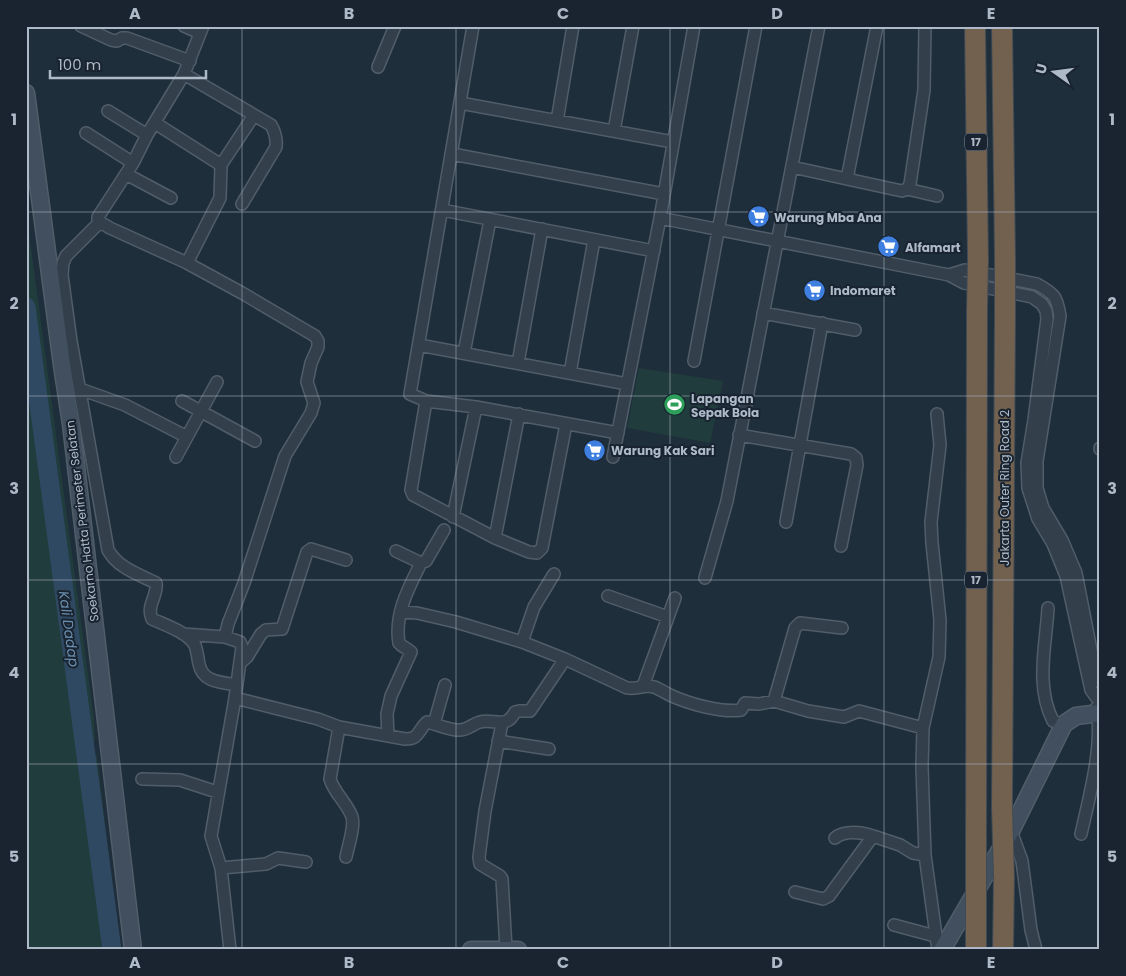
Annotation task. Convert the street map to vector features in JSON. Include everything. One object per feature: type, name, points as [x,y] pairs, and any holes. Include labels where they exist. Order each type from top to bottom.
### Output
[{"type":"highway","name":"17","points":[[975,26],[978,259],[976,950]]},
{"type":"highway","name":"Jakarta Outer Ring Road 2","points":[[1002,26],[1005,258],[1003,950]]},
{"type":"main road","name":"Soekarno Hatta Perimeter Selatan","points":[[26,93],[71,424],[133,950]]},
{"type":"main road","points":[[938,943],[1011,831],[1064,724],[1076,716],[1098,708]]},
{"type":"main road","points":[[471,950],[518,950]]},
{"type":"street","points":[[82,26],[111,40],[117,41],[127,38],[190,61]]},
{"type":"street","points":[[184,26],[202,30],[190,61],[133,163],[98,217],[100,222],[187,263],[242,293],[315,336],[318,341],[318,347],[306,382],[314,403],[312,413],[285,456],[225,637]]},
{"type":"street","points":[[378,67],[395,26]]},
{"type":"street","points":[[473,26],[410,394],[426,401],[519,414],[618,433]]},
{"type":"street","points":[[557,121],[573,26]]},
{"type":"street","points":[[614,131],[633,26]]},
{"type":"street","points":[[613,457],[654,251],[694,26]]},
{"type":"street","points":[[694,362],[756,26]]},
{"type":"street","points":[[704,578],[727,501],[818,26]]},
{"type":"street","points":[[847,179],[877,26]]},
{"type":"street","points":[[907,189],[910,184],[924,90],[925,26]]},
{"type":"street","points":[[184,74],[272,125],[277,139],[276,146],[242,204]]},
{"type":"street","points":[[460,103],[674,142]]},
{"type":"street","points":[[108,111],[147,135]]},
{"type":"street","points":[[187,263],[217,205],[221,189],[221,165],[254,115]]},
{"type":"street","points":[[155,123],[221,165]]},
{"type":"street","points":[[86,133],[133,163]]},
{"type":"street","points":[[452,154],[664,194]]},
{"type":"street","points":[[792,167],[902,191],[907,189],[937,196]]},
{"type":"street","points":[[126,174],[172,198]]},
{"type":"street","points":[[442,210],[654,251]]},
{"type":"street","points":[[660,218],[948,275],[965,270],[1037,284],[1048,290],[1058,300],[1060,316],[1037,461],[1037,488],[1043,508],[1062,540],[1076,573],[1098,689],[1097,741],[1092,782],[1081,834]]},
{"type":"street","points":[[464,353],[490,220]]},
{"type":"street","points":[[100,222],[66,256],[62,263],[62,275],[108,550],[111,556],[122,566],[156,583],[156,592],[150,605],[152,618],[183,634],[195,646],[199,667],[204,676],[209,680],[236,685]]},
{"type":"street","points":[[518,363],[542,229]]},
{"type":"street","points":[[570,373],[594,240]]},
{"type":"street","points":[[763,313],[855,330]]},
{"type":"street","points":[[786,522],[822,323]]},
{"type":"street","points":[[418,345],[627,384]]},
{"type":"street","points":[[176,457],[217,382]]},
{"type":"street","points":[[80,389],[125,405],[187,437]]},
{"type":"street","points":[[182,401],[255,441]]},
{"type":"street","points":[[426,401],[411,490],[414,495],[495,538],[529,552],[536,553],[542,548],[566,424]]},
{"type":"street","points":[[454,517],[476,407]]},
{"type":"street","points":[[495,538],[519,414]]},
{"type":"street","points":[[937,414],[940,445],[931,522],[940,620],[939,657],[923,728],[922,767],[925,855],[938,950]]},
{"type":"street","points":[[739,436],[851,454],[856,458],[857,464],[841,546]]},
{"type":"street","points":[[388,735],[390,696],[411,652],[408,648],[400,646],[399,643],[402,602],[421,563],[429,558],[444,530]]},
{"type":"street","points":[[240,663],[252,651],[261,634],[266,630],[282,629],[307,552],[312,549],[346,560]]},
{"type":"street","points":[[396,551],[421,563]]},
{"type":"street","points":[[522,642],[534,607],[554,574]]},
{"type":"street","points":[[608,596],[668,616]]},
{"type":"street","points":[[643,686],[675,598]]},
{"type":"street","points":[[1048,608],[1047,633],[1042,661],[1044,691],[1048,712],[1053,721],[1064,724]]},
{"type":"street","points":[[401,612],[417,613],[456,622],[522,642],[565,659],[627,688],[655,687],[686,702],[724,710],[741,710],[745,703],[748,702],[759,704],[774,701],[808,711],[844,717],[859,711],[923,728]]},
{"type":"street","points":[[774,701],[794,628],[800,623],[842,628]]},
{"type":"street","points":[[183,634],[225,637],[240,642],[242,647],[211,836],[221,868],[230,950]]},
{"type":"street","points":[[235,698],[318,719],[339,727],[412,739],[417,736],[427,722],[460,730],[482,721],[502,723],[512,718],[515,712],[519,710],[530,711],[565,659]]},
{"type":"street","points":[[434,724],[445,685]]},
{"type":"street","points":[[502,723],[478,857],[480,864],[500,876],[502,880],[506,949]]},
{"type":"street","points":[[339,727],[330,779],[331,785],[352,817],[346,857]]},
{"type":"street","points":[[498,741],[549,749]]},
{"type":"street","points":[[142,779],[180,780],[218,792]]},
{"type":"street","points":[[1011,831],[1022,861],[1036,950]]},
{"type":"street","points":[[835,838],[842,833],[867,834],[900,845],[913,853],[925,855]]},
{"type":"street","points":[[795,892],[823,899],[830,896],[873,836]]},
{"type":"street","points":[[221,868],[266,864],[278,858],[306,862]]},
{"type":"street","points":[[894,925],[938,943]]},
{"type":"green space","points":[[26,210],[94,719],[95,741],[89,743],[90,751],[97,755],[120,950],[26,950]]},
{"type":"green space","name":"Lapangan Sepak Bola","points":[[639,368],[723,381],[710,443],[627,428]]},
{"type":"waterway","name":"Kali Dadap","points":[[26,307],[112,950]]},
{"type":"place","name":"Warung Mba Ana","points":[[758,217]]},
{"type":"place","name":"Alfamart","points":[[889,247]]},
{"type":"place","name":"Indomaret","points":[[814,290]]},
{"type":"place","name":"Lapangan Sepak Bola","points":[[675,405]]},
{"type":"place","name":"Warung Kak Sari","points":[[595,450]]}]
